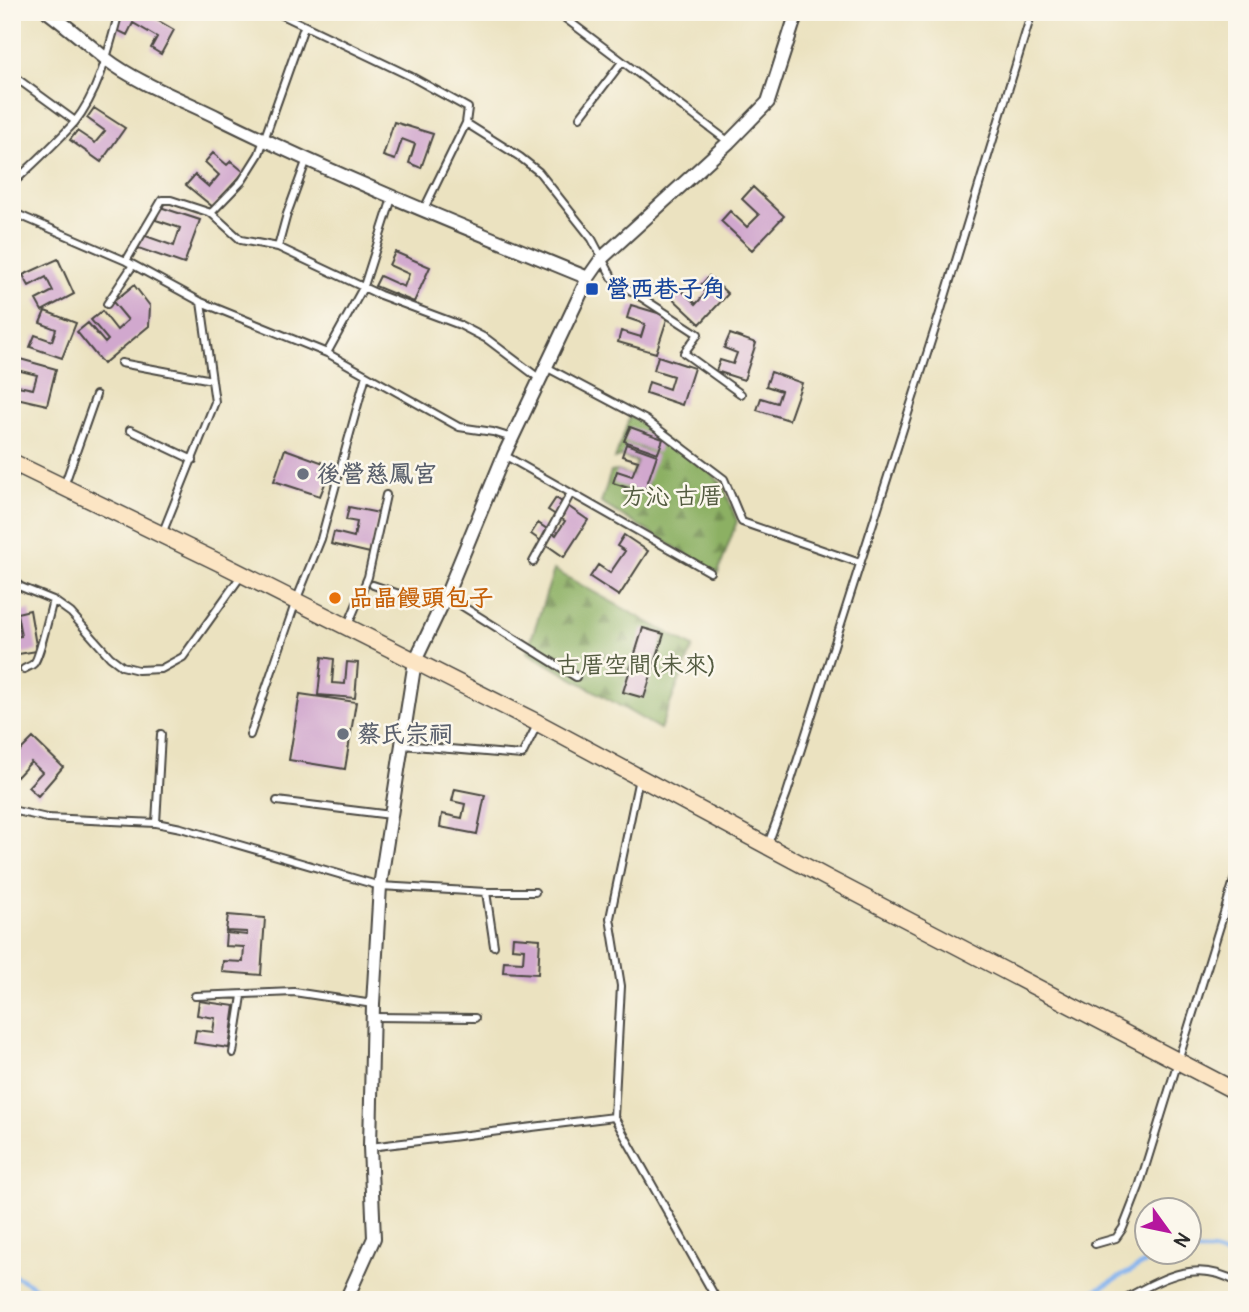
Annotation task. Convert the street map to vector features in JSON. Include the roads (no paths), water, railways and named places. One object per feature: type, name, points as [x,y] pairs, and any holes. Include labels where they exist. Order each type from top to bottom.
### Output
[{"type":"street","points":[[48,12],[106,59],[130,74],[264,140],[392,198],[588,278]]},
{"type":"street","points":[[346,1300],[374,1238],[370,1147],[373,1010],[380,886],[415,661],[443,602],[504,455],[588,278],[602,257],[729,142],[768,102],[797,12]]},
{"type":"street","points":[[15,469],[63,488],[162,535],[538,723],[1237,1092]]},
{"type":"lane","points":[[12,184],[75,121],[106,59],[119,12]]},
{"type":"lane","points":[[276,12],[410,76],[468,108],[466,123],[424,210]]},
{"type":"lane","points":[[557,12],[729,142]]},
{"type":"lane","points":[[767,846],[860,563],[1032,12]]},
{"type":"lane","points":[[211,213],[242,181],[259,154],[303,27]]},
{"type":"lane","points":[[580,117],[622,62]]},
{"type":"lane","points":[[12,75],[75,121]]},
{"type":"lane","points":[[466,123],[520,156],[539,172],[593,239],[613,279],[698,334],[684,353],[741,394]]},
{"type":"lane","points":[[278,247],[307,159]]},
{"type":"lane","points":[[327,353],[364,286],[392,198]]},
{"type":"lane","points":[[107,304],[162,200],[171,200],[211,213],[241,240],[278,247],[380,295],[460,324],[543,373],[646,420],[724,479],[742,522],[860,563]]},
{"type":"lane","points":[[12,212],[130,263],[201,302],[327,353],[459,427],[512,438]]},
{"type":"lane","points":[[162,535],[215,402],[201,302]]},
{"type":"lane","points":[[121,363],[212,380]]},
{"type":"lane","points":[[250,735],[296,601],[321,539],[366,375]]},
{"type":"lane","points":[[63,488],[96,395]]},
{"type":"lane","points":[[130,430],[193,460]]},
{"type":"lane","points":[[504,455],[710,572]]},
{"type":"lane","points":[[533,562],[571,493]]},
{"type":"lane","points":[[347,627],[368,577],[386,495]]},
{"type":"lane","points":[[12,580],[21,587],[53,600],[71,613],[110,657],[122,666],[138,670],[161,669],[183,657],[242,574]]},
{"type":"lane","points":[[373,585],[443,602],[576,677]]},
{"type":"lane","points":[[24,669],[35,662],[40,654],[44,627],[53,600]]},
{"type":"lane","points":[[402,746],[522,754],[538,723]]},
{"type":"lane","points":[[156,823],[160,734]]},
{"type":"lane","points":[[639,776],[610,918],[621,986],[614,1117],[717,1300]]},
{"type":"lane","points":[[277,801],[391,815]]},
{"type":"lane","points":[[12,810],[47,818],[156,823],[181,828],[380,886],[535,892]]},
{"type":"lane","points":[[1095,1244],[1116,1238],[1124,1228],[1237,871]]},
{"type":"lane","points":[[486,892],[494,946]]},
{"type":"lane","points":[[195,996],[294,992],[373,1010],[475,1018]]},
{"type":"lane","points":[[233,1053],[242,996]]},
{"type":"lane","points":[[370,1147],[614,1117]]},
{"type":"lane","points":[[1122,1300],[1167,1276],[1202,1270],[1237,1282]]},
{"type":"waterway","points":[[1204,1251],[1237,1259]]},
{"type":"waterway","points":[[1077,1300],[1140,1266]]},
{"type":"waterway","points":[[12,1274],[57,1300]]},
{"type":"place","name":"營西巷子角","points":[[592,289]]},
{"type":"place","name":"後營慈鳳宮","points":[[303,474]]},
{"type":"place","name":"品晶饅頭包子","points":[[335,598]]},
{"type":"place","name":"蔡氏宗祠","points":[[343,734]]},
{"type":"park label","name":"方沁 古厝","points":[[672,496]]},
{"type":"park label","name":"古厝空間(未來)","points":[[636,665]]}]
